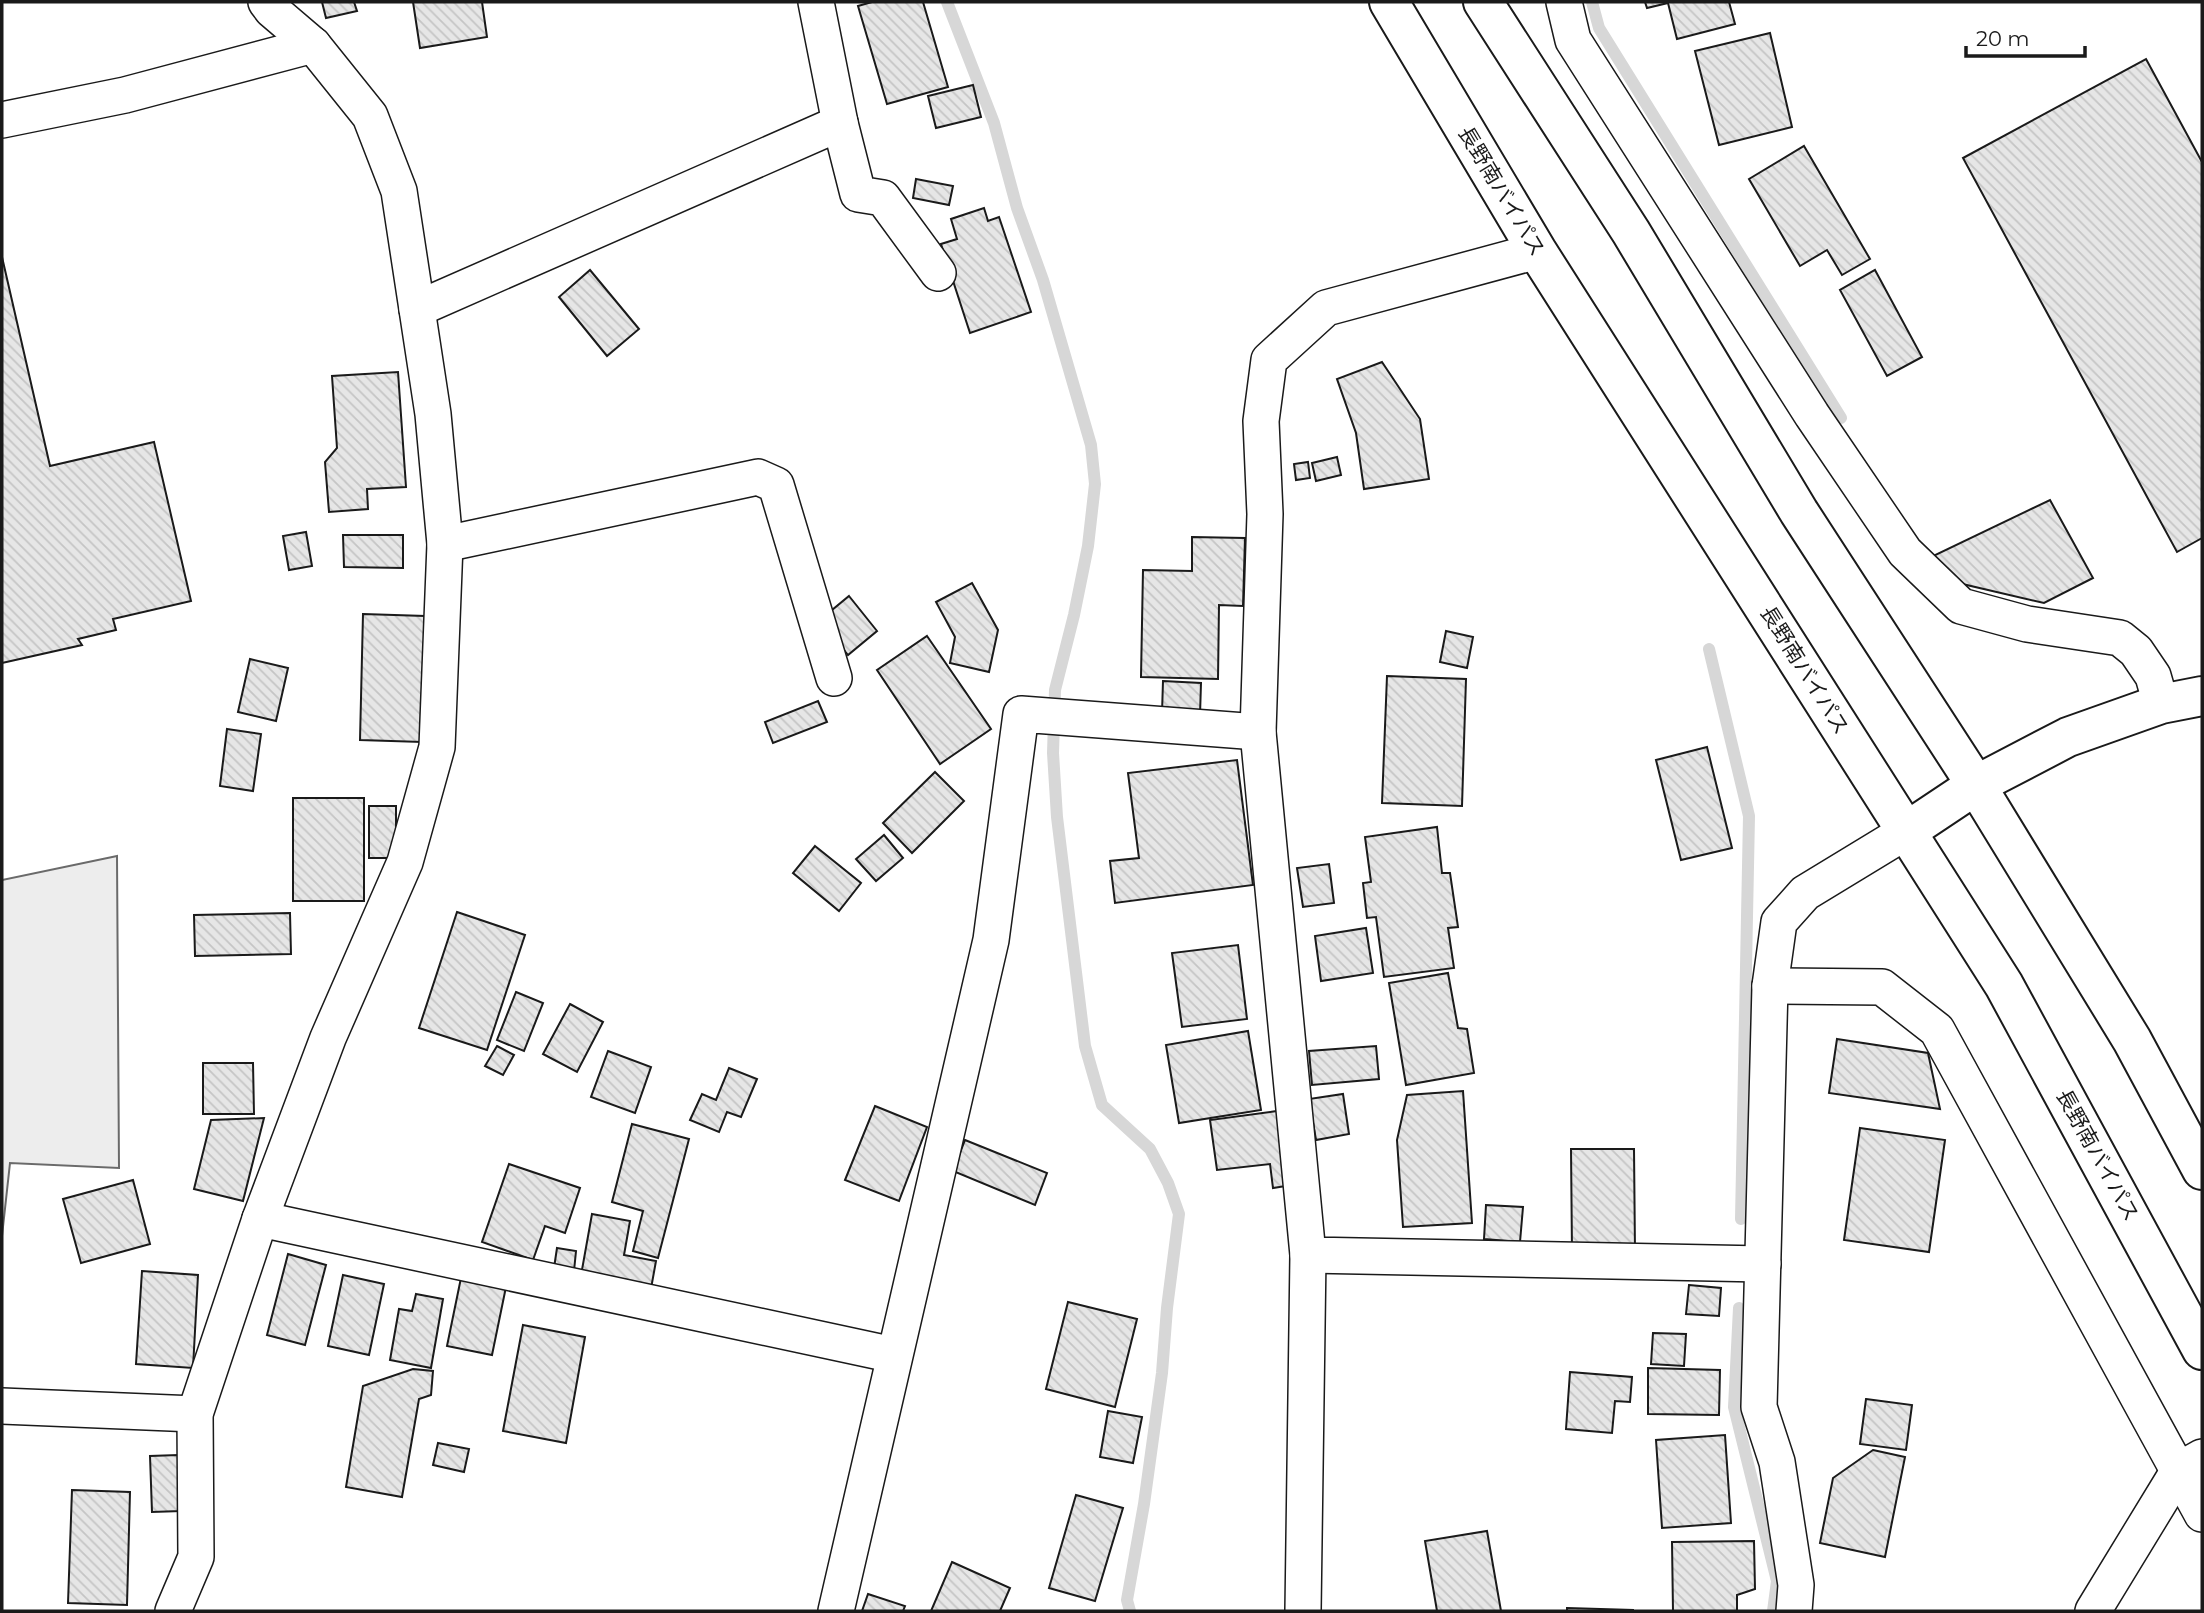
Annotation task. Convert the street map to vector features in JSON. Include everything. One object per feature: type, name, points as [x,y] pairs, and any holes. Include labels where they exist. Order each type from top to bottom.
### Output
[{"type":"main road","name":"長野南バイパス","points":[[1389,2],[1537,251],[2004,985],[2202,1350]]},
{"type":"main road","points":[[1483,2],[1631,232],[1799,512],[1976,785],[2132,1040],[2202,1170]]},
{"type":"main road","points":[[1907,831],[1976,785],[2068,737],[2161,704],[2202,696]]},
{"type":"street","points":[[173,1611],[196,1558],[195,1414],[260,1219],[328,1038],[405,862],[437,747],[445,544],[433,414],[399,191],[370,116],[313,45],[266,2]]},
{"type":"street","points":[[816,2],[840,122],[858,194],[883,198],[938,273]]},
{"type":"street","points":[[1564,2],[1573,40],[1812,415],[1905,552],[1961,606],[2026,624],[2120,638],[2136,651],[2152,676],[2161,704]]},
{"type":"street","points":[[2,120],[125,94],[313,45]]},
{"type":"street","points":[[416,309],[840,122]]},
{"type":"street","points":[[1303,1611],[1308,1255],[1258,732],[1265,514],[1261,421],[1269,360],[1326,309],[1537,251]]},
{"type":"street","points":[[445,544],[758,477],[776,485],[834,678]]},
{"type":"street","points":[[836,1611],[991,940],[1021,714],[1258,732]]},
{"type":"street","points":[[1794,1611],[1796,1585],[1777,1462],[1759,1407],[1770,986],[1779,922],[1805,893],[1907,831]]},
{"type":"street","points":[[1770,986],[1882,987],[1937,1030],[2190,1463],[2202,1514]]},
{"type":"street","points":[[260,1219],[894,1354]]},
{"type":"street","points":[[1308,1255],[1763,1264]]},
{"type":"street","points":[[2,1406],[195,1414]]},
{"type":"street","points":[[2093,1611],[2190,1463]]},
{"type":"shaded area","points":[[117,856],[119,1168],[10,1163],[2,1236],[2,880]]},
{"type":"building","points":[[322,2],[354,2],[357,11],[326,18]]},
{"type":"building","points":[[413,2],[482,2],[487,37],[420,48]]},
{"type":"building","points":[[872,2],[923,2],[948,87],[887,104],[858,6]]},
{"type":"building","points":[[1645,2],[1729,2],[1735,24],[1677,39],[1668,3],[1647,8]]},
{"type":"building","points":[[1770,33],[1792,127],[1719,145],[1695,51]]},
{"type":"building","points":[[2146,59],[2202,162],[2202,538],[2177,552],[1963,158]]},
{"type":"building","points":[[973,85],[981,117],[936,128],[928,96]]},
{"type":"building","points":[[1804,146],[1870,259],[1842,275],[1827,250],[1800,266],[1749,179]]},
{"type":"building","points":[[916,179],[953,186],[949,205],[913,198]]},
{"type":"building","points":[[984,208],[988,221],[999,217],[1031,312],[970,333],[941,244],[957,239],[951,219]]},
{"type":"building","points":[[2,257],[50,466],[154,442],[191,601],[113,619],[116,630],[78,639],[82,645],[2,663]]},
{"type":"building","points":[[590,270],[639,329],[607,356],[559,297]]},
{"type":"building","points":[[1875,270],[1922,357],[1887,376],[1840,290]]},
{"type":"building","points":[[1382,362],[1420,419],[1429,479],[1364,489],[1356,433],[1337,379]]},
{"type":"building","points":[[398,372],[406,487],[367,489],[368,509],[329,512],[325,462],[337,448],[332,376]]},
{"type":"building","points":[[1337,457],[1341,475],[1316,481],[1312,463]]},
{"type":"building","points":[[1308,462],[1310,478],[1296,480],[1294,464]]},
{"type":"building","points":[[2050,500],[2093,578],[2044,603],[1954,582],[1931,557]]},
{"type":"building","points":[[306,532],[312,566],[289,570],[283,536]]},
{"type":"building","points":[[343,535],[403,535],[403,568],[344,567]]},
{"type":"building","points":[[1192,537],[1245,538],[1243,606],[1219,605],[1218,679],[1141,677],[1143,570],[1192,571]]},
{"type":"building","points":[[972,583],[998,630],[989,672],[950,663],[955,637],[936,602]]},
{"type":"building","points":[[849,596],[877,631],[848,655],[820,620]]},
{"type":"building","points":[[363,614],[425,616],[422,742],[360,740]]},
{"type":"building","points":[[1446,631],[1473,637],[1467,668],[1440,662]]},
{"type":"building","points":[[927,636],[991,729],[940,764],[877,670]]},
{"type":"building","points":[[250,659],[288,668],[276,721],[238,712]]},
{"type":"building","points":[[1387,676],[1466,679],[1462,806],[1382,803]]},
{"type":"building","points":[[1163,681],[1201,683],[1200,715],[1162,713]]},
{"type":"building","points":[[818,701],[827,722],[773,743],[765,722]]},
{"type":"building","points":[[227,729],[261,734],[253,791],[220,786]]},
{"type":"building","points":[[1707,747],[1732,848],[1681,860],[1656,760]]},
{"type":"building","points":[[1237,760],[1253,885],[1115,903],[1110,861],[1139,858],[1128,773]]},
{"type":"building","points":[[935,772],[964,801],[912,853],[883,823]]},
{"type":"building","points":[[293,798],[364,798],[364,901],[293,901]]},
{"type":"building","points":[[369,806],[396,806],[396,858],[369,858]]},
{"type":"building","points":[[1437,827],[1442,873],[1450,873],[1458,927],[1448,928],[1454,968],[1384,977],[1376,917],[1367,918],[1363,883],[1371,882],[1365,837]]},
{"type":"building","points":[[884,835],[903,858],[876,881],[856,859]]},
{"type":"building","points":[[815,846],[861,883],[839,911],[793,873]]},
{"type":"building","points":[[1329,864],[1334,903],[1303,907],[1297,868]]},
{"type":"building","points":[[457,912],[525,935],[487,1050],[419,1028]]},
{"type":"building","points":[[290,913],[291,954],[195,956],[194,915]]},
{"type":"building","points":[[1366,928],[1373,973],[1321,981],[1315,936]]},
{"type":"building","points":[[1238,945],[1247,1019],[1182,1027],[1172,953]]},
{"type":"building","points":[[1448,973],[1458,1028],[1467,1029],[1474,1073],[1406,1085],[1389,983]]},
{"type":"building","points":[[516,992],[543,1003],[524,1051],[497,1040]]},
{"type":"building","points":[[570,1004],[603,1022],[577,1072],[543,1054]]},
{"type":"building","points":[[1248,1031],[1261,1110],[1179,1123],[1166,1045]]},
{"type":"building","points":[[1837,1039],[1928,1053],[1940,1109],[1829,1093]]},
{"type":"building","points":[[497,1046],[514,1055],[503,1075],[485,1066]]},
{"type":"building","points":[[1376,1046],[1379,1079],[1312,1085],[1309,1051]]},
{"type":"building","points":[[608,1051],[651,1067],[635,1113],[591,1097]]},
{"type":"building","points":[[203,1063],[253,1063],[254,1114],[203,1114]]},
{"type":"building","points":[[729,1068],[757,1079],[741,1117],[727,1112],[719,1132],[690,1120],[702,1094],[716,1100]]},
{"type":"building","points":[[1463,1091],[1472,1223],[1403,1227],[1397,1140],[1407,1095]]},
{"type":"building","points":[[1343,1094],[1349,1134],[1316,1140],[1309,1099]]},
{"type":"building","points":[[875,1106],[927,1127],[899,1201],[845,1180]]},
{"type":"building","points":[[1277,1111],[1286,1186],[1273,1188],[1270,1164],[1217,1170],[1210,1120]]},
{"type":"building","points":[[264,1118],[243,1201],[194,1189],[211,1120]]},
{"type":"building","points":[[632,1124],[689,1139],[658,1258],[633,1251],[643,1211],[612,1202]]},
{"type":"building","points":[[1860,1128],[1945,1140],[1929,1252],[1844,1240]]},
{"type":"building","points":[[965,1140],[1047,1173],[1035,1205],[953,1171]]},
{"type":"building","points":[[1571,1149],[1634,1149],[1635,1252],[1572,1252]]},
{"type":"building","points":[[509,1164],[580,1188],[565,1233],[545,1226],[533,1260],[482,1242]]},
{"type":"building","points":[[133,1180],[150,1244],[81,1263],[63,1199]]},
{"type":"building","points":[[1486,1205],[1523,1207],[1520,1242],[1484,1239]]},
{"type":"building","points":[[592,1214],[630,1221],[624,1255],[656,1261],[650,1294],[580,1281]]},
{"type":"building","points":[[557,1248],[576,1251],[574,1271],[554,1268]]},
{"type":"building","points":[[288,1254],[326,1265],[305,1345],[267,1335]]},
{"type":"building","points":[[142,1271],[198,1275],[193,1368],[136,1364]]},
{"type":"building","points":[[462,1273],[507,1282],[492,1355],[447,1346]]},
{"type":"building","points":[[343,1275],[384,1284],[369,1355],[328,1346]]},
{"type":"building","points":[[1689,1285],[1721,1288],[1719,1316],[1686,1314]]},
{"type":"building","points":[[416,1294],[443,1299],[431,1368],[390,1360],[399,1309],[412,1311]]},
{"type":"building","points":[[1068,1302],[1137,1319],[1115,1407],[1046,1389]]},
{"type":"building","points":[[523,1325],[585,1337],[566,1443],[503,1431]]},
{"type":"building","points":[[1653,1333],[1686,1334],[1684,1366],[1651,1364]]},
{"type":"building","points":[[1648,1368],[1720,1370],[1719,1415],[1648,1414]]},
{"type":"building","points":[[413,1369],[433,1371],[431,1395],[419,1399],[402,1497],[346,1487],[363,1386]]},
{"type":"building","points":[[1570,1372],[1632,1377],[1630,1402],[1615,1401],[1612,1433],[1566,1429]]},
{"type":"building","points":[[1866,1399],[1912,1405],[1906,1450],[1860,1444]]},
{"type":"building","points":[[1108,1411],[1142,1417],[1133,1463],[1100,1457]]},
{"type":"building","points":[[1725,1435],[1731,1523],[1662,1528],[1656,1440]]},
{"type":"building","points":[[438,1443],[469,1449],[464,1472],[433,1465]]},
{"type":"building","points":[[1873,1450],[1905,1457],[1885,1557],[1820,1543],[1833,1478]]},
{"type":"building","points":[[178,1455],[181,1511],[152,1512],[150,1456]]},
{"type":"building","points":[[72,1490],[130,1492],[127,1605],[68,1603]]},
{"type":"building","points":[[1076,1495],[1123,1508],[1095,1601],[1049,1588]]},
{"type":"building","points":[[1487,1531],[1501,1611],[1437,1611],[1425,1541]]},
{"type":"building","points":[[1754,1541],[1755,1589],[1737,1595],[1737,1611],[1673,1611],[1672,1542]]},
{"type":"building","points":[[952,1562],[1010,1588],[1000,1611],[931,1611]]},
{"type":"building","points":[[868,1594],[905,1606],[903,1611],[862,1611]]},
{"type":"building","points":[[1567,1608],[1633,1610],[1633,1611],[1567,1611]]},
{"type":"waterway","points":[[947,2],[994,123],[1017,208],[1043,280],[1091,445],[1095,484],[1088,546],[1055,690],[1053,753],[1057,817],[1085,1046],[1102,1105],[1150,1149],[1168,1183],[1179,1214],[1162,1373],[1144,1504],[1127,1600],[1130,1611]]},
{"type":"waterway","points":[[1592,2],[1599,28],[1841,418]]},
{"type":"waterway","points":[[1709,649],[1749,816],[1741,1219]]},
{"type":"waterway","points":[[1739,1308],[1734,1407],[1777,1581],[1773,1611]]}]
